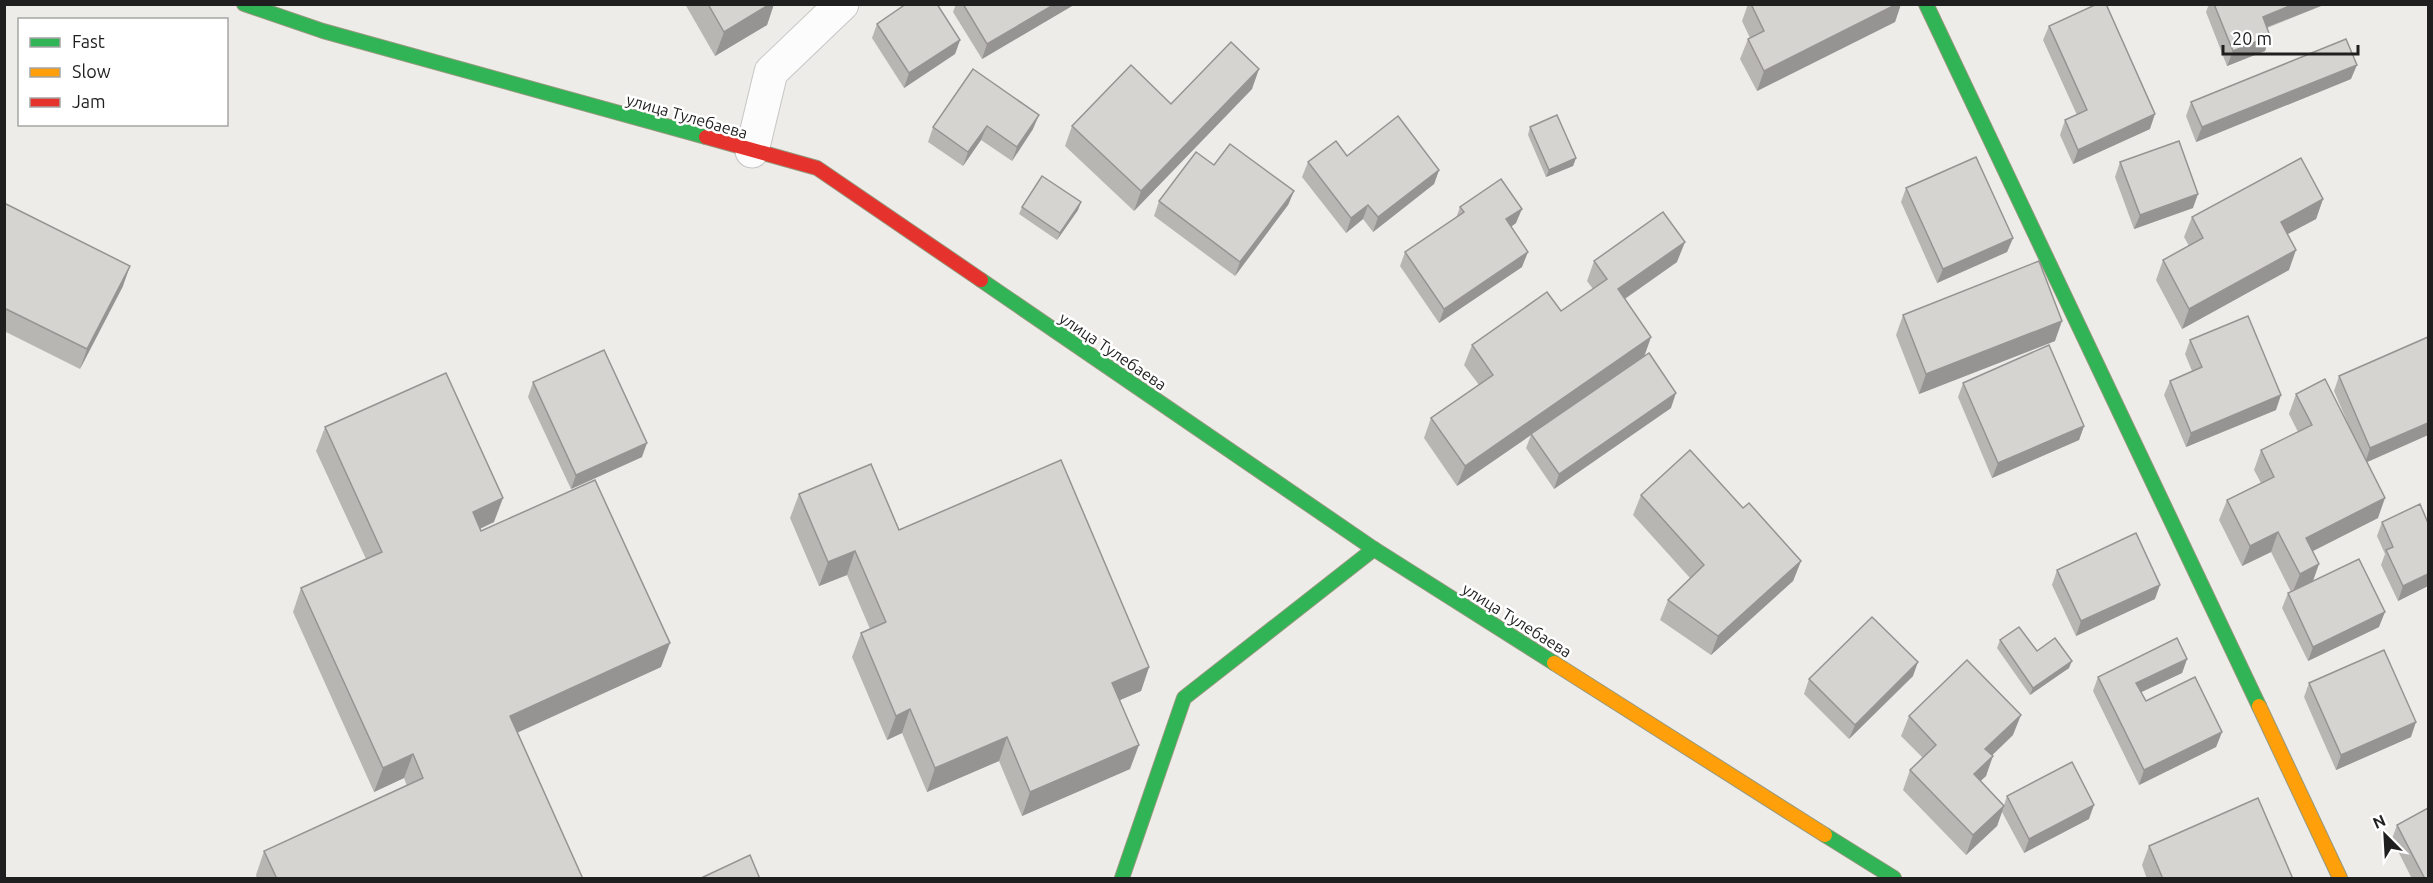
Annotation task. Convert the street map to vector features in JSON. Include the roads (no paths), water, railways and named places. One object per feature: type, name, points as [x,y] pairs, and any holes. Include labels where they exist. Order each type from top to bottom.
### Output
[{"type":"street","name":"улица Тулебаева","points":[[244,4],[323,31],[817,168],[1374,549],[1894,879]]},
{"type":"street","points":[[752,151],[771,72],[842,4]]},
{"type":"street","points":[[1926,4],[2340,879]]},
{"type":"street","points":[[1122,879],[1184,698],[1374,549]]}]
